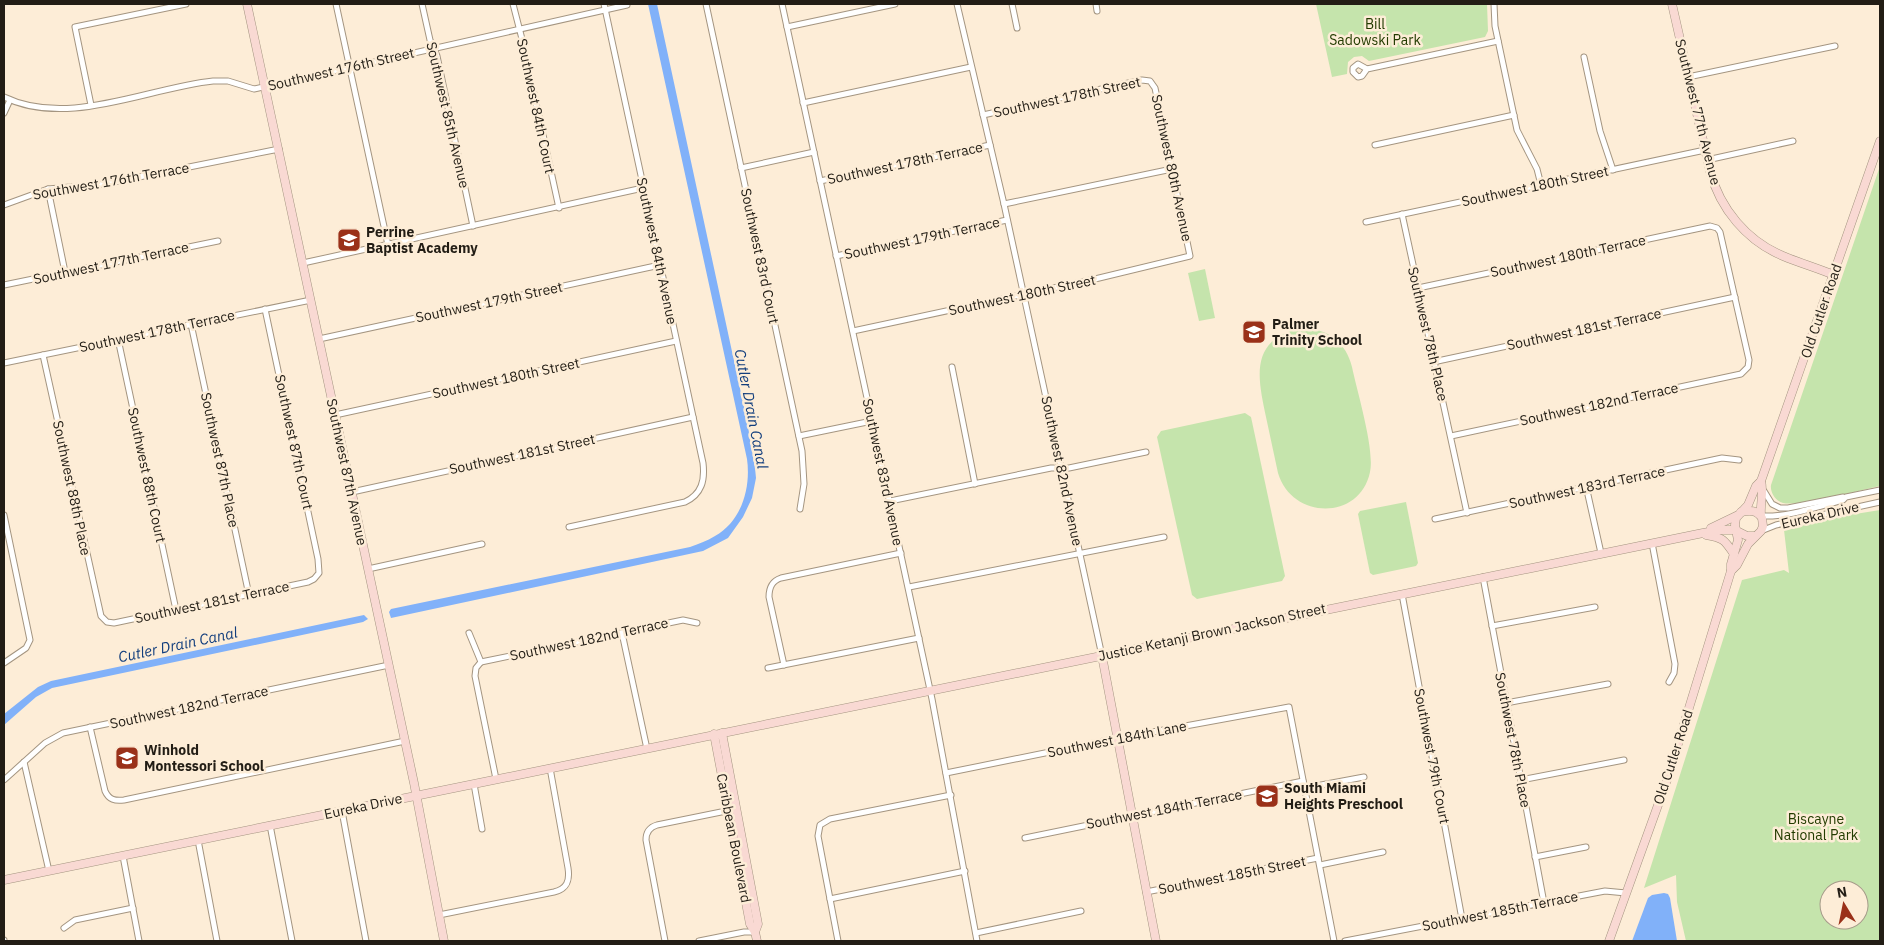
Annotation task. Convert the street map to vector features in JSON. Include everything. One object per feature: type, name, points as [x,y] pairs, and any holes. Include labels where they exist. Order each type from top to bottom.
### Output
[{"type":"main road","name":"Southwest 87th Avenue","points":[[247,4],[405,741],[444,941]]},
{"type":"main road","name":"Southwest 77th Avenue","points":[[1672,4],[1707,160],[1714,184],[1721,199],[1734,220],[1763,246],[1775,253],[1834,275]]},
{"type":"main road","name":"Old Cutler Road","points":[[1761,516],[1762,484],[1880,141]]},
{"type":"main road","name":"Old Cutler Road","points":[[1740,514],[1749,503],[1756,486],[1762,484]]},
{"type":"main road","points":[[1750,510],[1761,516],[1763,523],[1758,533],[1747,536],[1737,530],[1735,522],[1740,514],[1750,510]]},
{"type":"main road","name":"Justice Ketanji Brown Jackson Street","points":[[1702,533],[1740,514]]},
{"type":"main road","name":"Old Cutler Road","points":[[1609,941],[1666,783],[1731,571],[1731,564],[1738,540],[1737,530]]},
{"type":"main road","name":"Justice Ketanji Brown Jackson Street","points":[[718,734],[1601,553],[1702,533],[1737,530]]},
{"type":"main road","points":[[1702,533],[1724,539],[1734,554]]},
{"type":"main road","name":"Old Cutler Road","points":[[1731,571],[1737,565],[1746,547],[1758,533]]},
{"type":"main road","name":"Southwest 82nd Avenue","points":[[1102,656],[1156,941]]},
{"type":"main road","points":[[718,734],[758,924],[755,932],[757,941]]},
{"type":"main road","name":"Eureka Drive","points":[[4,880],[718,734]]},
{"type":"street","points":[[91,105],[75,26],[186,4]]},
{"type":"street","points":[[336,4],[388,245]]},
{"type":"street","name":"Southwest 85th Avenue","points":[[422,4],[437,56],[473,226]]},
{"type":"street","name":"Southwest 84th Court","points":[[513,4],[559,208]]},
{"type":"street","name":"Southwest 83rd Court","points":[[706,4],[804,461],[804,484],[800,509]]},
{"type":"street","name":"Southwest 83rd Avenue","points":[[782,4],[930,690],[977,941]]},
{"type":"street","points":[[787,27],[895,4]]},
{"type":"street","name":"Southwest 82nd Avenue","points":[[957,4],[1004,204],[1102,656]]},
{"type":"street","points":[[1012,4],[1017,28]]},
{"type":"street","points":[[1096,4],[1098,11]]},
{"type":"street","points":[[1494,4],[1498,42],[1519,136],[1537,168],[1541,185]]},
{"type":"street","name":"Southwest 176th Street","points":[[4,97],[30,106],[51,109],[91,105],[206,82],[228,82],[254,89],[519,29],[605,7],[627,5]]},
{"type":"street","name":"Southwest 84th Avenue","points":[[569,527],[678,504],[694,496],[700,488],[704,477],[693,417],[605,7]]},
{"type":"street","points":[[1367,69],[1498,42]]},
{"type":"street","points":[[1688,77],[1835,46]]},
{"type":"street","points":[[1584,57],[1600,131],[1613,170]]},
{"type":"street","points":[[803,103],[971,66]]},
{"type":"street","name":"Southwest 178th Street","points":[[983,115],[1142,80],[1150,81]]},
{"type":"street","name":"Southwest 80th Avenue","points":[[1150,81],[1155,88],[1190,256]]},
{"type":"street","points":[[4,113],[10,100]]},
{"type":"street","points":[[1375,145],[1514,115]]},
{"type":"street","points":[[1707,160],[1793,141]]},
{"type":"street","name":"Southwest 178th Terrace","points":[[820,181],[990,145]]},
{"type":"street","name":"Southwest 176th Terrace","points":[[4,205],[48,190],[104,184],[279,149]]},
{"type":"street","name":"Southwest 180th Street","points":[[1366,222],[1705,150]]},
{"type":"street","points":[[741,168],[814,152]]},
{"type":"street","points":[[1004,204],[1172,169]]},
{"type":"street","points":[[303,263],[643,188]]},
{"type":"street","points":[[48,190],[65,272]]},
{"type":"street","name":"Southwest 78th Place","points":[[1402,214],[1467,512]]},
{"type":"street","name":"Southwest 179th Terrace","points":[[836,256],[1007,220]]},
{"type":"street","name":"Southwest 180th Terrace","points":[[1418,288],[1706,226],[1717,228],[1721,235],[1735,297]]},
{"type":"street","name":"Southwest 177th Terrace","points":[[4,285],[218,241]]},
{"type":"street","name":"Southwest 180th Street","points":[[853,331],[1024,295],[1190,256]]},
{"type":"street","name":"Southwest 179th Street","points":[[319,339],[660,265]]},
{"type":"street","name":"Southwest 181st Terrace","points":[[1434,362],[1735,297]]},
{"type":"street","name":"Southwest 182nd Terrace","points":[[1451,436],[1737,375],[1747,370],[1749,360],[1735,297]]},
{"type":"street","name":"Southwest 178th Terrace","points":[[4,363],[311,300]]},
{"type":"street","name":"Southwest 87th Court","points":[[265,309],[318,559],[318,575]]},
{"type":"street","name":"Southwest 87th Place","points":[[191,324],[249,595]]},
{"type":"street","name":"Southwest 88th Court","points":[[118,339],[176,610]]},
{"type":"street","name":"Southwest 180th Street","points":[[335,415],[676,341]]},
{"type":"street","name":"Southwest 88th Place","points":[[43,355],[99,609],[105,620]]},
{"type":"street","points":[[952,367],[976,484]]},
{"type":"street","name":"Southwest 181st Street","points":[[352,492],[693,417]]},
{"type":"street","points":[[799,436],[872,421]]},
{"type":"street","points":[[890,501],[1051,468],[1069,468],[1146,452]]},
{"type":"street","name":"Southwest 183rd Terrace","points":[[1435,519],[1722,458],[1739,460]]},
{"type":"street","points":[[1762,484],[1772,504],[1784,508],[1846,497]]},
{"type":"street","points":[[1586,486],[1601,553]]},
{"type":"street","name":"Eureka Drive","points":[[1761,516],[1774,517],[1789,514],[1843,500],[1846,497],[1880,490]]},
{"type":"street","name":"Eureka Drive","points":[[1758,533],[1776,525],[1880,502]]},
{"type":"street","points":[[4,516],[30,640],[28,645],[4,663]]},
{"type":"street","points":[[908,587],[1164,537]]},
{"type":"street","points":[[1652,543],[1675,664],[1674,673],[1669,682]]},
{"type":"street","points":[[368,568],[482,544]]},
{"type":"street","points":[[784,665],[770,597],[771,584],[781,578],[901,553]]},
{"type":"street","name":"Southwest 181st Terrace","points":[[105,620],[110,623],[117,622],[249,595],[308,582],[318,575]]},
{"type":"street","name":"Southwest 78th Place","points":[[1483,578],[1544,903]]},
{"type":"street","name":"Southwest 79th Court","points":[[1402,594],[1462,918]]},
{"type":"street","points":[[1492,626],[1595,607]]},
{"type":"street","name":"Southwest 182nd Terrace","points":[[481,662],[682,620],[697,623]]},
{"type":"street","points":[[622,632],[646,749]]},
{"type":"street","points":[[469,634],[481,662],[476,668],[475,676],[496,779]]},
{"type":"street","points":[[768,668],[919,638]]},
{"type":"street","name":"Southwest 182nd Terrace","points":[[4,780],[52,739],[63,733],[389,665]]},
{"type":"street","points":[[1506,703],[1608,684]]},
{"type":"street","name":"Southwest 184th Lane","points":[[946,773],[1118,738],[1289,707],[1303,781]]},
{"type":"street","points":[[90,727],[106,795],[112,799],[124,800],[405,741]]},
{"type":"street","points":[[1521,780],[1624,760]]},
{"type":"street","points":[[24,762],[49,871]]},
{"type":"street","points":[[439,915],[554,892],[563,889],[568,884],[568,868],[550,768]]},
{"type":"street","points":[[1305,788],[1364,777]]},
{"type":"street","points":[[1303,781],[1334,941]]},
{"type":"street","name":"Southwest 184th Terrace","points":[[1025,838],[1303,781]]},
{"type":"street","points":[[474,784],[482,829]]},
{"type":"street","points":[[838,941],[818,836],[820,825],[830,819],[951,795]]},
{"type":"street","points":[[342,810],[366,941]]},
{"type":"street","points":[[665,941],[646,840],[648,831],[651,827],[658,824],[733,810]]},
{"type":"street","points":[[270,825],[292,941]]},
{"type":"street","points":[[198,840],[217,941]]},
{"type":"street","points":[[1535,857],[1586,848]]},
{"type":"street","name":"Southwest 185th Street","points":[[1320,865],[1383,852]]},
{"type":"street","points":[[123,856],[139,941]]},
{"type":"street","name":"Southwest 185th Street","points":[[1146,892],[1318,858]]},
{"type":"street","points":[[830,899],[965,872]]},
{"type":"street","name":"Southwest 185th Terrace","points":[[1345,941],[1608,891],[1626,893]]},
{"type":"street","points":[[64,928],[75,920],[133,908]]},
{"type":"street","points":[[976,933],[1081,911]]},
{"type":"street","points":[[699,941],[744,932],[755,932]]},
{"type":"green space","name":"Bill Sadowski Park","points":[[1316,4],[1487,4],[1488,31],[1485,37],[1369,61],[1362,56],[1354,57],[1348,62],[1347,74],[1332,77]]},
{"type":"green space","points":[[1880,166],[1880,486],[1803,503],[1783,503],[1774,496],[1771,485]]},
{"type":"green space","points":[[1205,269],[1215,318],[1199,321],[1188,273]]},
{"type":"green space","points":[[1298,329],[1317,330],[1332,337],[1345,350],[1352,367],[1368,435],[1371,462],[1370,472],[1364,488],[1353,499],[1340,506],[1325,508],[1311,506],[1297,500],[1286,488],[1278,473],[1263,403],[1260,376],[1261,363],[1264,352],[1271,342],[1282,335]]},
{"type":"green space","points":[[1245,413],[1251,417],[1285,576],[1282,581],[1197,599],[1192,595],[1157,437],[1161,431]]},
{"type":"green space","points":[[1406,502],[1418,563],[1416,566],[1373,575],[1370,573],[1358,514],[1360,511]]},
{"type":"green space","name":"Biscayne National Park","points":[[1880,510],[1880,941],[1686,941],[1677,902],[1676,875],[1644,888],[1742,580],[1784,570],[1789,573],[1784,530],[1843,516]]},
{"type":"water","name":"Cutler Drain Canal","points":[[648,4],[657,4],[747,421],[756,478],[752,498],[743,517],[728,538],[703,551],[391,618],[389,612],[391,609],[690,547],[724,530],[732,522],[743,502],[746,492],[747,459]]},
{"type":"water","name":"Cutler Drain Canal","points":[[364,615],[368,619],[363,622],[52,688],[36,697],[4,725],[4,714],[38,687],[51,681]]},
{"type":"water","points":[[1668,894],[1670,898],[1677,941],[1632,941],[1648,898],[1652,895]]},
{"type":"place","name":"Perrine Baptist Academy","points":[[349,240]]},
{"type":"place","name":"Palmer Trinity School","points":[[1254,332]]},
{"type":"place","name":"Winhold Montessori School","points":[[127,758]]},
{"type":"place","name":"South Miami Heights Preschool","points":[[1267,796]]}]
